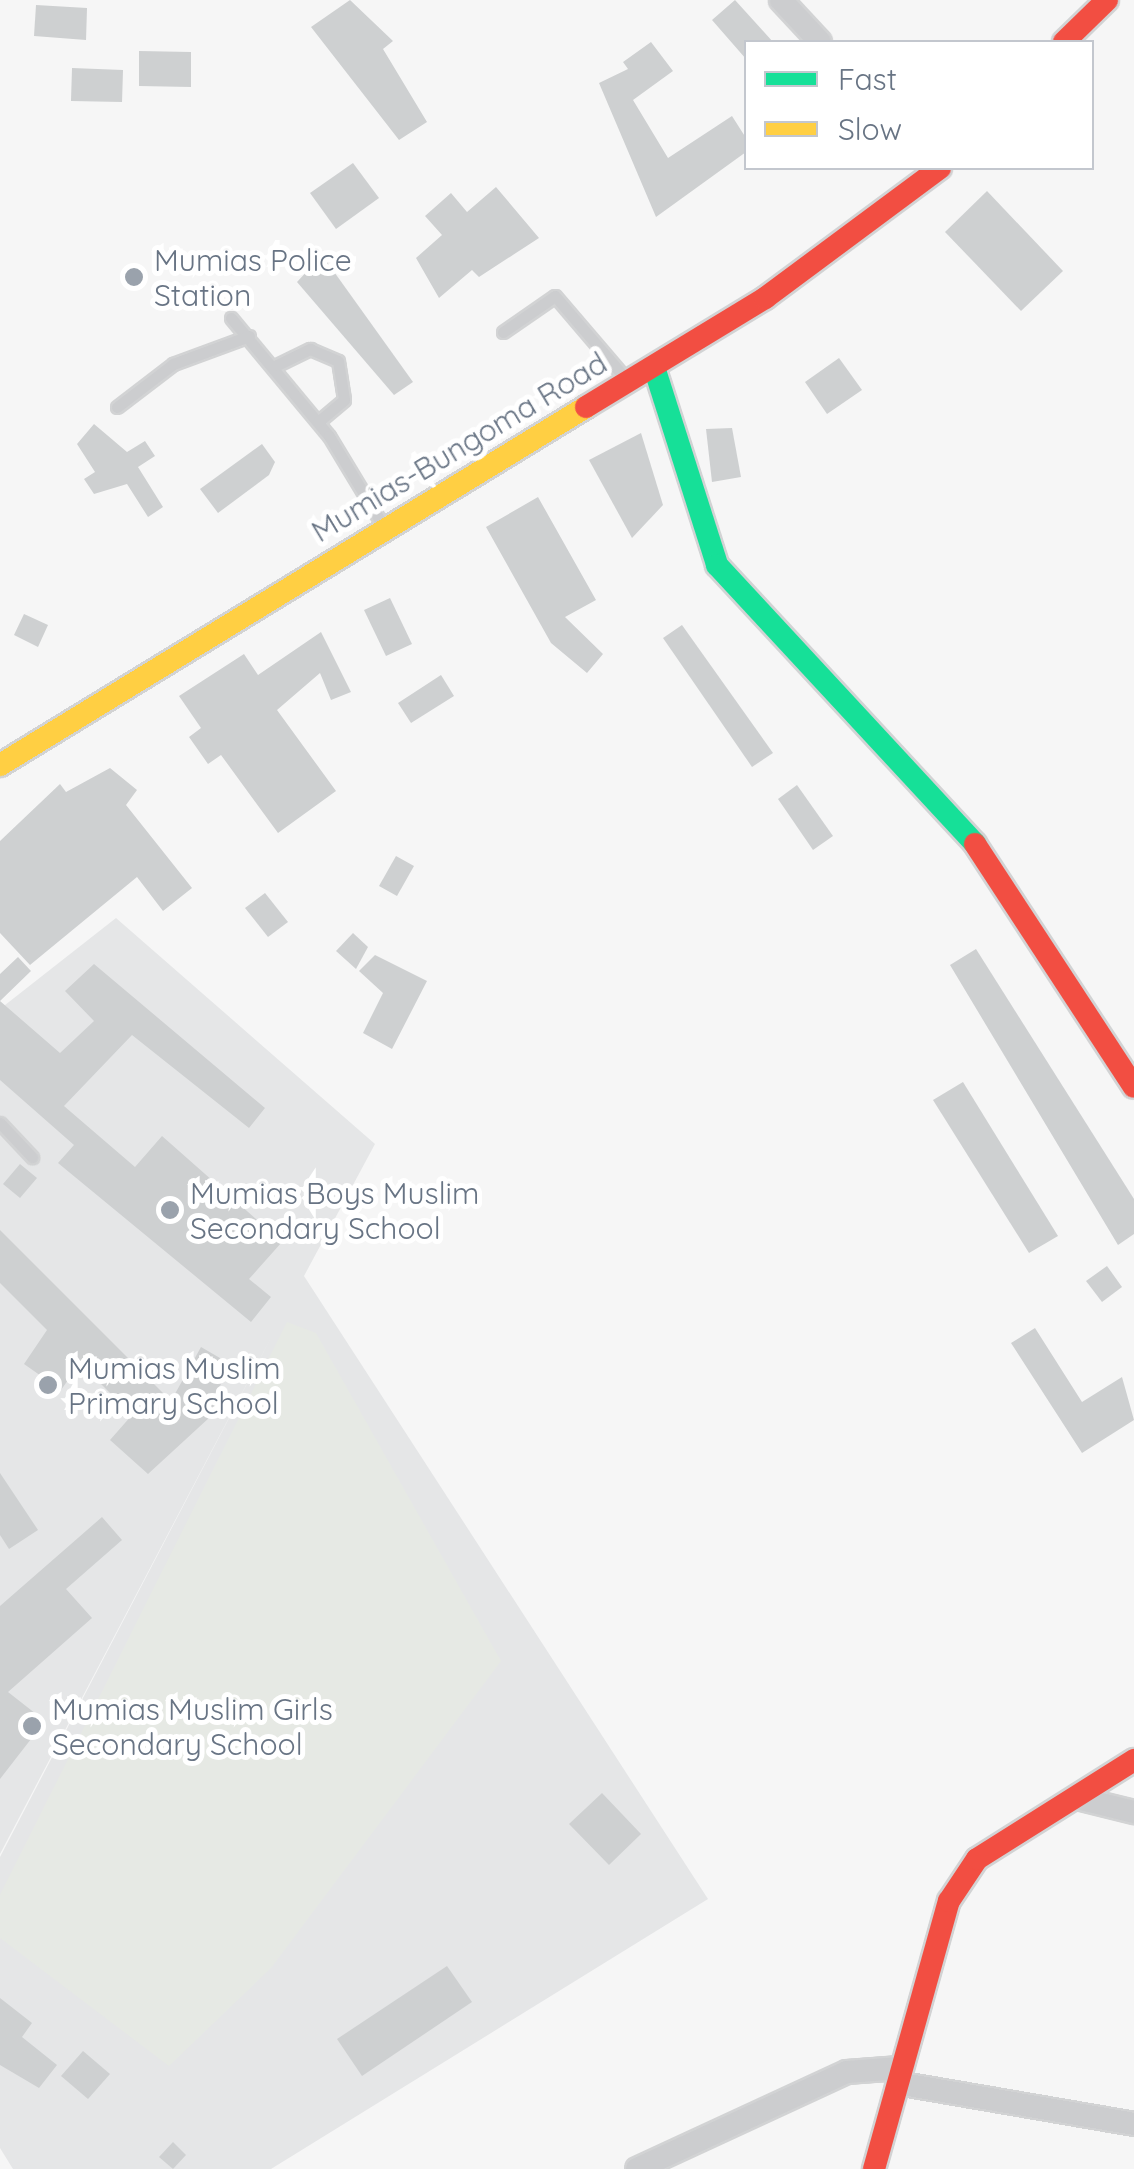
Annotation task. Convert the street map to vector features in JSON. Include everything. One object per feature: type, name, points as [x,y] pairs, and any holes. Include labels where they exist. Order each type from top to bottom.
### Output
[{"type":"street","points":[[781,0],[818,40]]},
{"type":"street","points":[[1066,40],[1107,0]]},
{"type":"street","name":"Mumias-Bungoma Road","points":[[0,765],[384,527],[654,367],[848,242],[938,170]]},
{"type":"street","points":[[654,367],[717,565],[971,837],[1134,1087]]},
{"type":"street","points":[[874,2169],[949,1901],[976,1859],[1134,1760]]},
{"type":"street","points":[[1076,1798],[1134,1812]]},
{"type":"street","points":[[637,2169],[847,2072],[898,2076],[1134,2124]]},
{"type":"lane","points":[[503,332],[555,296],[629,382]]},
{"type":"lane","points":[[231,318],[278,365],[319,421],[384,527]]},
{"type":"lane","points":[[117,406],[173,364],[250,336]]},
{"type":"lane","points":[[278,365],[310,349],[338,361],[344,400],[319,421]]},
{"type":"lane","points":[[0,1123],[32,1156]]},
{"type":"shaded area","points":[[116,918],[375,1144],[304,1276],[708,1899],[271,2169],[13,2169],[0,2148],[0,1857],[275,1330],[0,1854],[0,1009]]},
{"type":"shaded area","points":[[287,1322],[316,1333],[501,1661],[271,1968],[169,2066],[0,1938],[0,1895]]},
{"type":"building","points":[[350,0],[393,41],[383,49],[427,122],[399,140],[311,27]]},
{"type":"building","points":[[735,0],[771,40],[744,40],[744,57],[712,20]]},
{"type":"building","points":[[36,5],[87,8],[86,40],[34,36]]},
{"type":"building","points":[[651,42],[673,71],[633,100],[668,158],[732,116],[744,135],[744,153],[656,217],[599,83],[628,69],[623,62]]},
{"type":"building","points":[[139,51],[191,52],[191,87],[139,86]]},
{"type":"building","points":[[72,68],[123,70],[122,102],[71,101]]},
{"type":"building","points":[[353,163],[379,198],[336,229],[310,193]]},
{"type":"building","points":[[496,187],[539,238],[479,277],[472,270],[439,298],[416,258],[442,235],[425,216],[451,193],[467,212]]},
{"type":"building","points":[[987,191],[1063,271],[1021,311],[945,232]]},
{"type":"building","points":[[322,255],[413,382],[394,395],[297,282]]},
{"type":"building","points":[[839,358],[862,390],[827,414],[805,382]]},
{"type":"building","points":[[94,424],[127,452],[145,441],[155,456],[138,467],[163,507],[148,517],[127,484],[94,494],[84,479],[95,472],[77,444]]},
{"type":"building","points":[[732,428],[741,477],[712,482],[706,429]]},
{"type":"building","points":[[641,433],[663,505],[632,538],[589,460]]},
{"type":"building","points":[[262,444],[275,462],[269,475],[218,513],[200,489]]},
{"type":"building","points":[[538,497],[596,600],[565,617],[603,654],[587,673],[551,643],[486,527]]},
{"type":"building","points":[[390,598],[412,644],[386,656],[364,610]]},
{"type":"building","points":[[24,614],[48,625],[38,647],[14,635]]},
{"type":"building","points":[[682,625],[773,753],[752,767],[663,638]]},
{"type":"building","points":[[321,632],[351,692],[331,700],[320,673],[277,710],[336,791],[278,833],[221,755],[208,764],[189,737],[201,728],[179,696],[244,654],[258,675]]},
{"type":"building","points":[[441,675],[454,696],[411,723],[398,703]]},
{"type":"building","points":[[110,768],[137,790],[126,805],[192,888],[163,911],[137,877],[30,965],[0,933],[0,841],[60,784],[66,792]]},
{"type":"building","points":[[797,785],[833,836],[813,850],[778,799]]},
{"type":"building","points":[[396,856],[414,866],[397,896],[379,886]]},
{"type":"building","points":[[265,893],[288,922],[268,937],[245,908]]},
{"type":"building","points":[[353,933],[368,947],[356,969],[336,951]]},
{"type":"building","points":[[976,949],[1134,1199],[1134,1234],[1118,1245],[950,965]]},
{"type":"building","points":[[375,955],[427,981],[392,1049],[363,1033],[383,993],[359,971]]},
{"type":"building","points":[[18,957],[31,971],[0,1001],[0,974]]},
{"type":"building","points":[[94,964],[265,1108],[249,1128],[132,1035],[64,1106],[135,1167],[162,1136],[282,1242],[249,1279],[271,1297],[251,1322],[58,1163],[74,1145],[0,1080],[0,1001],[60,1053],[94,1021],[65,991]]},
{"type":"building","points":[[963,1082],[1058,1236],[1029,1253],[933,1100]]},
{"type":"building","points":[[20,1164],[37,1178],[20,1198],[3,1184]]},
{"type":"building","points":[[0,1230],[171,1401],[201,1347],[232,1365],[213,1398],[222,1406],[148,1474],[110,1440],[132,1415],[80,1363],[61,1390],[24,1364],[47,1330],[0,1283]]},
{"type":"building","points":[[1107,1266],[1122,1287],[1102,1302],[1086,1281]]},
{"type":"building","points":[[1035,1328],[1082,1402],[1122,1377],[1134,1420],[1082,1453],[1011,1343]]},
{"type":"building","points":[[0,1473],[38,1530],[9,1549],[0,1535]]},
{"type":"building","points":[[102,1517],[122,1540],[66,1589],[92,1618],[8,1692],[45,1721],[0,1779],[0,1606]]},
{"type":"building","points":[[602,1793],[641,1834],[609,1865],[569,1824]]},
{"type":"building","points":[[447,1966],[472,2002],[362,2076],[337,2039]]},
{"type":"building","points":[[0,1998],[32,2023],[22,2037],[57,2065],[39,2088],[0,2065]]},
{"type":"building","points":[[83,2051],[110,2074],[88,2099],[61,2076]]},
{"type":"building","points":[[173,2142],[186,2155],[173,2169],[159,2157]]},
{"type":"traffic: fast","points":[[654,367],[717,565],[975,844]]},
{"type":"traffic: slow","points":[[0,765],[586,407]]},
{"type":"traffic: jam","points":[[1066,40],[1107,0]]},
{"type":"traffic: jam","points":[[586,407],[765,298],[937,170]]},
{"type":"traffic: jam","points":[[975,844],[1134,1087]]},
{"type":"traffic: jam","points":[[874,2169],[949,1901],[977,1859],[1134,1760]]},
{"type":"place","name":"Mumias Police Station","points":[[134,277]]},
{"type":"place","name":"Mumias Boys Muslim Secondary School","points":[[170,1210]]},
{"type":"place","name":"Mumias Muslim Primary School","points":[[48,1385]]},
{"type":"place","name":"Mumias Muslim Girls Secondary School","points":[[32,1726]]}]
